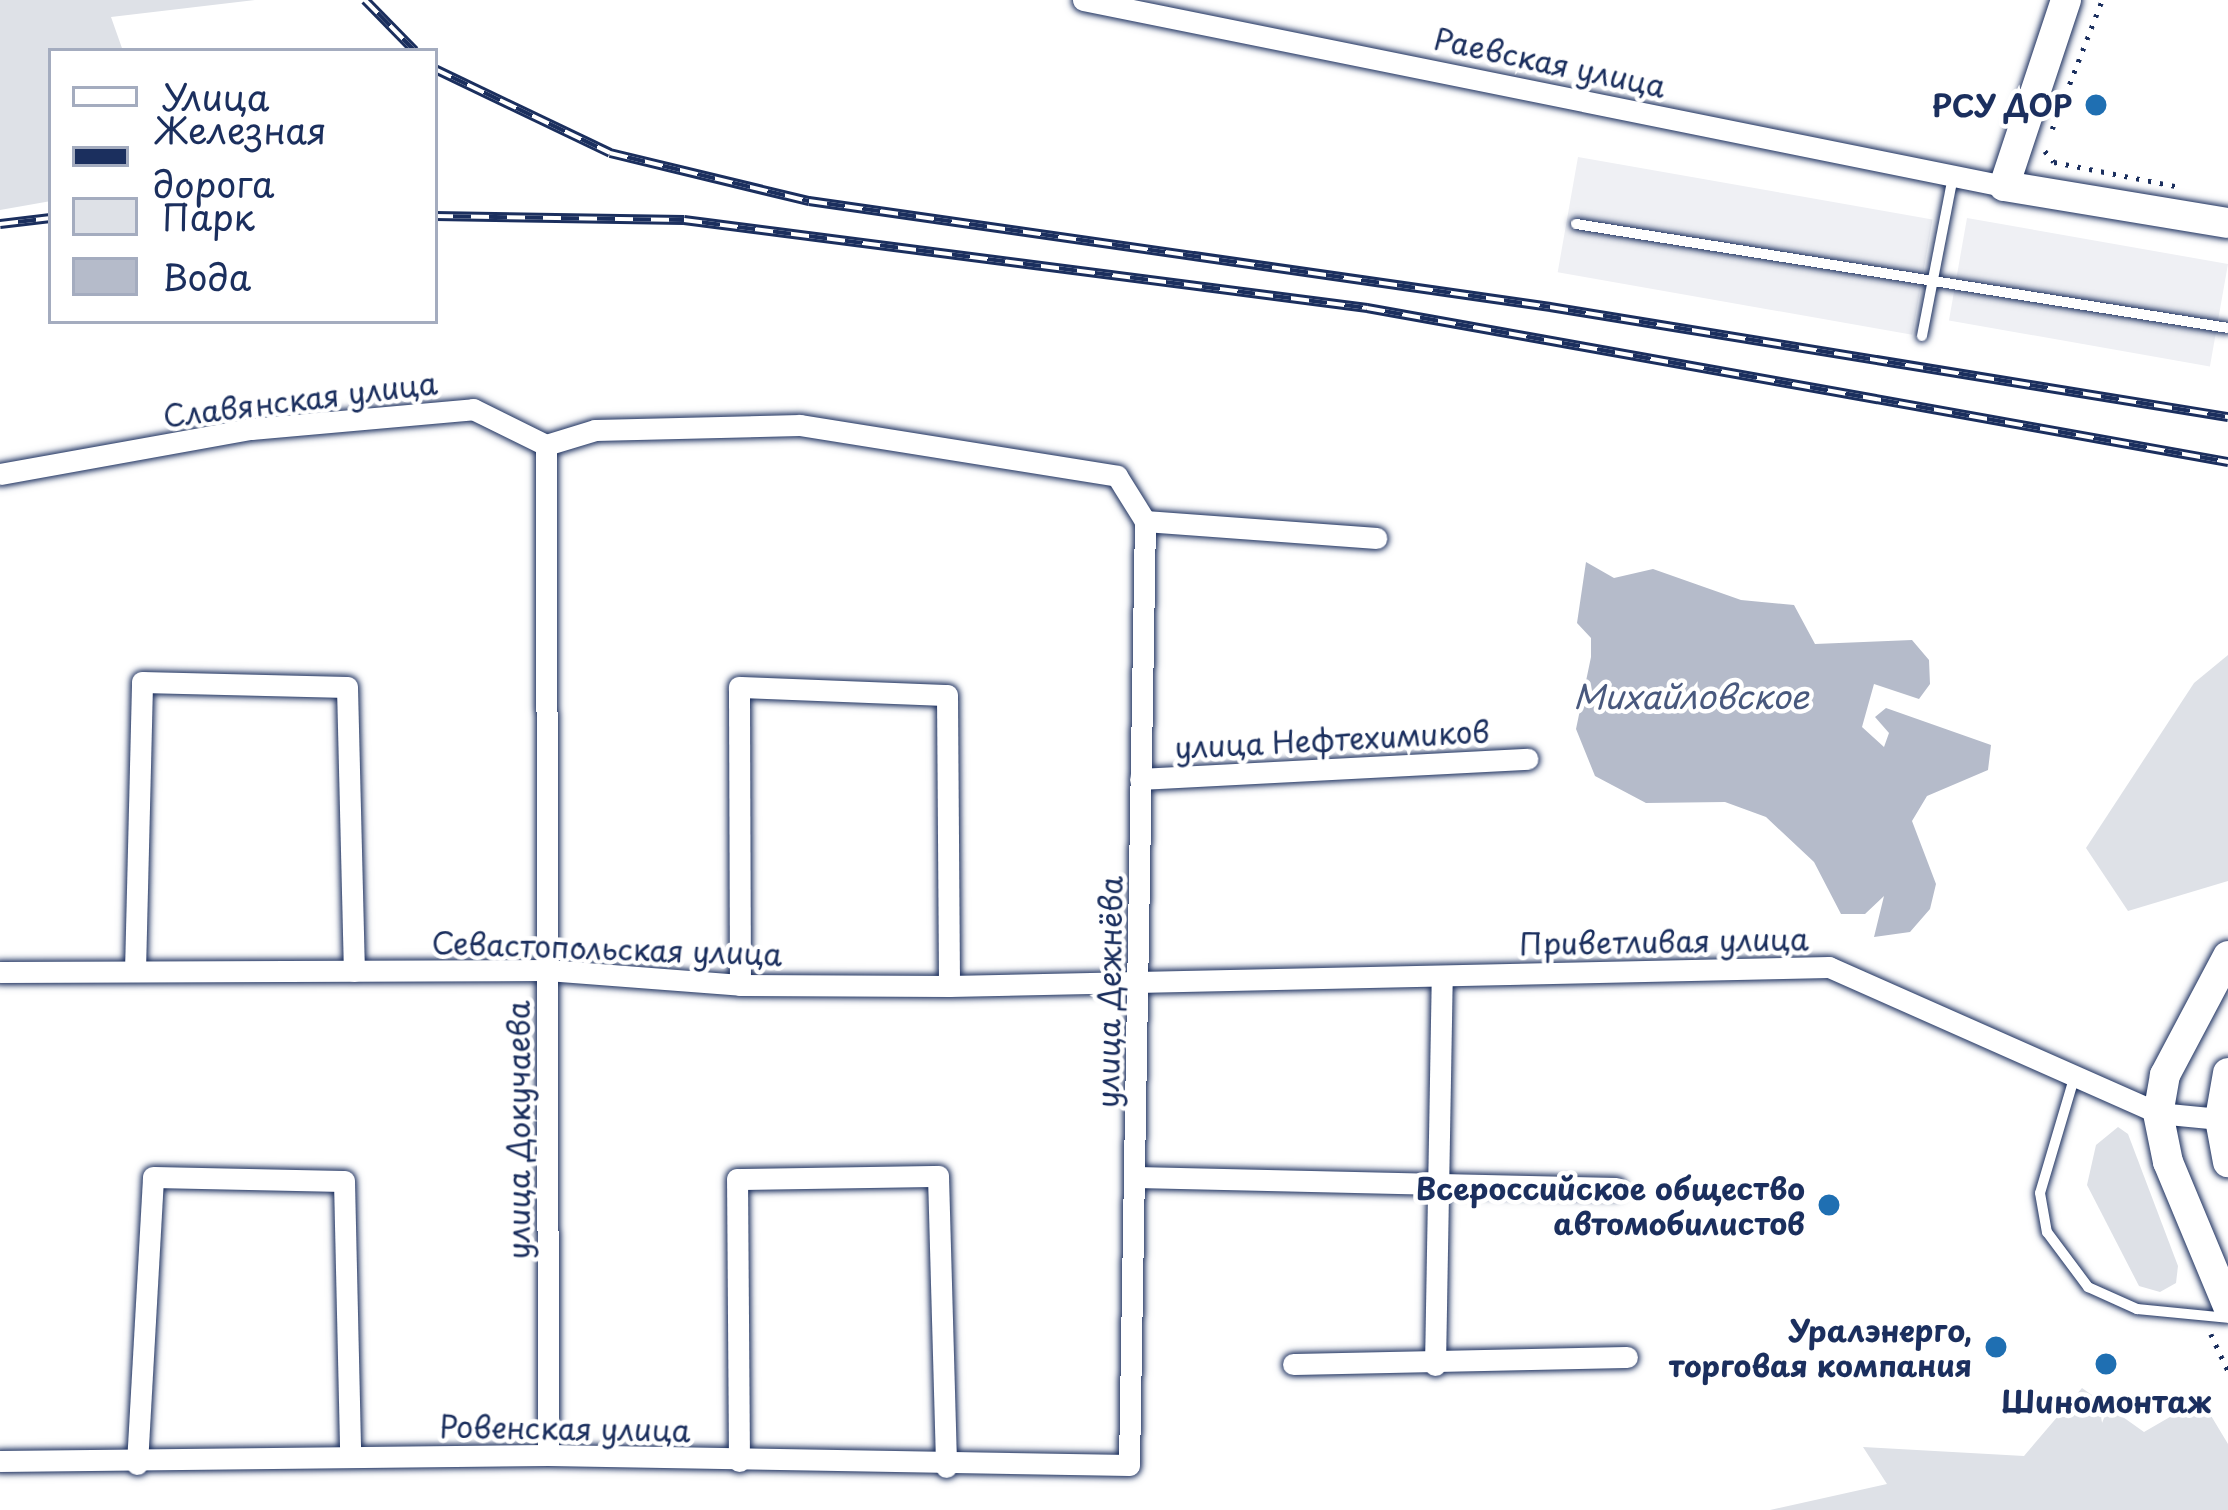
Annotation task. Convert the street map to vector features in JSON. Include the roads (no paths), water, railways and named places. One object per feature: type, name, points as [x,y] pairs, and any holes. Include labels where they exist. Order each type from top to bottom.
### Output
[{"type":"main road","points":[[2066,0],[2004,187],[2228,224]]},
{"type":"main road","points":[[2216,1312],[2168,1162],[2158,1112],[2165,1075],[2228,956]]},
{"type":"main road","points":[[2228,1073],[2220,1119],[2228,1162]]},
{"type":"street","name":"Раевская улица","points":[[1083,0],[1180,8],[2004,187]]},
{"type":"street","name":"Славянская улица","points":[[0,474],[251,429],[473,409],[546,445]]},
{"type":"street","points":[[546,445],[595,430],[800,425],[1117,476],[1145,521],[1376,538]]},
{"type":"street","name":"улица Докучаева","points":[[546,445],[548,1455]]},
{"type":"street","name":"улица Дежнёва","points":[[1129,1465],[1145,521]]},
{"type":"street","points":[[134,971],[142,682],[347,687],[354,971]]},
{"type":"street","points":[[740,985],[739,687],[947,695],[949,986]]},
{"type":"street","name":"улица Нефтехимиков","points":[[1140,779],[1527,760]]},
{"type":"street","name":"Приветливая улица","points":[[1140,983],[1829,967],[2158,1112],[2220,1119]]},
{"type":"street","name":"Севастопольская улица","points":[[0,971],[547,970],[740,985],[1140,983]]},
{"type":"street","points":[[1436,1365],[1442,976]]},
{"type":"street","points":[[739,1461],[737,1179],[938,1176],[946,1467]]},
{"type":"street","points":[[137,1464],[153,1178],[344,1181],[350,1455]]},
{"type":"street","points":[[1136,1178],[1616,1188]]},
{"type":"street","points":[[1293,1364],[1436,1365],[1627,1357]]},
{"type":"street","name":"Ровенская улица","points":[[0,1461],[137,1464],[350,1455],[548,1455],[946,1467],[1129,1465]]},
{"type":"lane","points":[[1922,336],[1953,177]]},
{"type":"lane","points":[[1576,224],[2228,328]]},
{"type":"lane","points":[[2075,1075],[2040,1192],[2047,1232],[2088,1287],[2137,1310],[2216,1312],[2228,1318]]},
{"type":"water","name":"Михайловское","points":[[1586,562],[1614,578],[1653,569],[1741,600],[1794,605],[1815,644],[1912,640],[1929,660],[1930,684],[1919,699],[1874,684],[1862,727],[1884,747],[1889,733],[1875,717],[1886,708],[1991,745],[1988,770],[1927,796],[1912,821],[1936,884],[1930,909],[1910,932],[1874,937],[1884,896],[1865,914],[1841,914],[1814,862],[1766,817],[1725,802],[1646,803],[1595,776],[1576,729],[1591,657],[1591,638],[1577,623]]},
{"type":"railway","points":[[365,0],[412,48]]},
{"type":"railway","points":[[438,70],[610,153],[809,201],[1550,307],[2228,417]]},
{"type":"railway","points":[[438,216],[684,220],[1367,308],[2228,462]]},
{"type":"railway","points":[[0,224],[48,218]]},
{"type":"place","name":"РСУ ДОР","points":[[2096,105]]},
{"type":"place","name":"Всероссийское общество автомобилистов","points":[[1829,1205]]},
{"type":"place","name":"Уралэнерго, торговая компания","points":[[1996,1347]]},
{"type":"place","name":"Шиномонтаж","points":[[2106,1364]]}]
